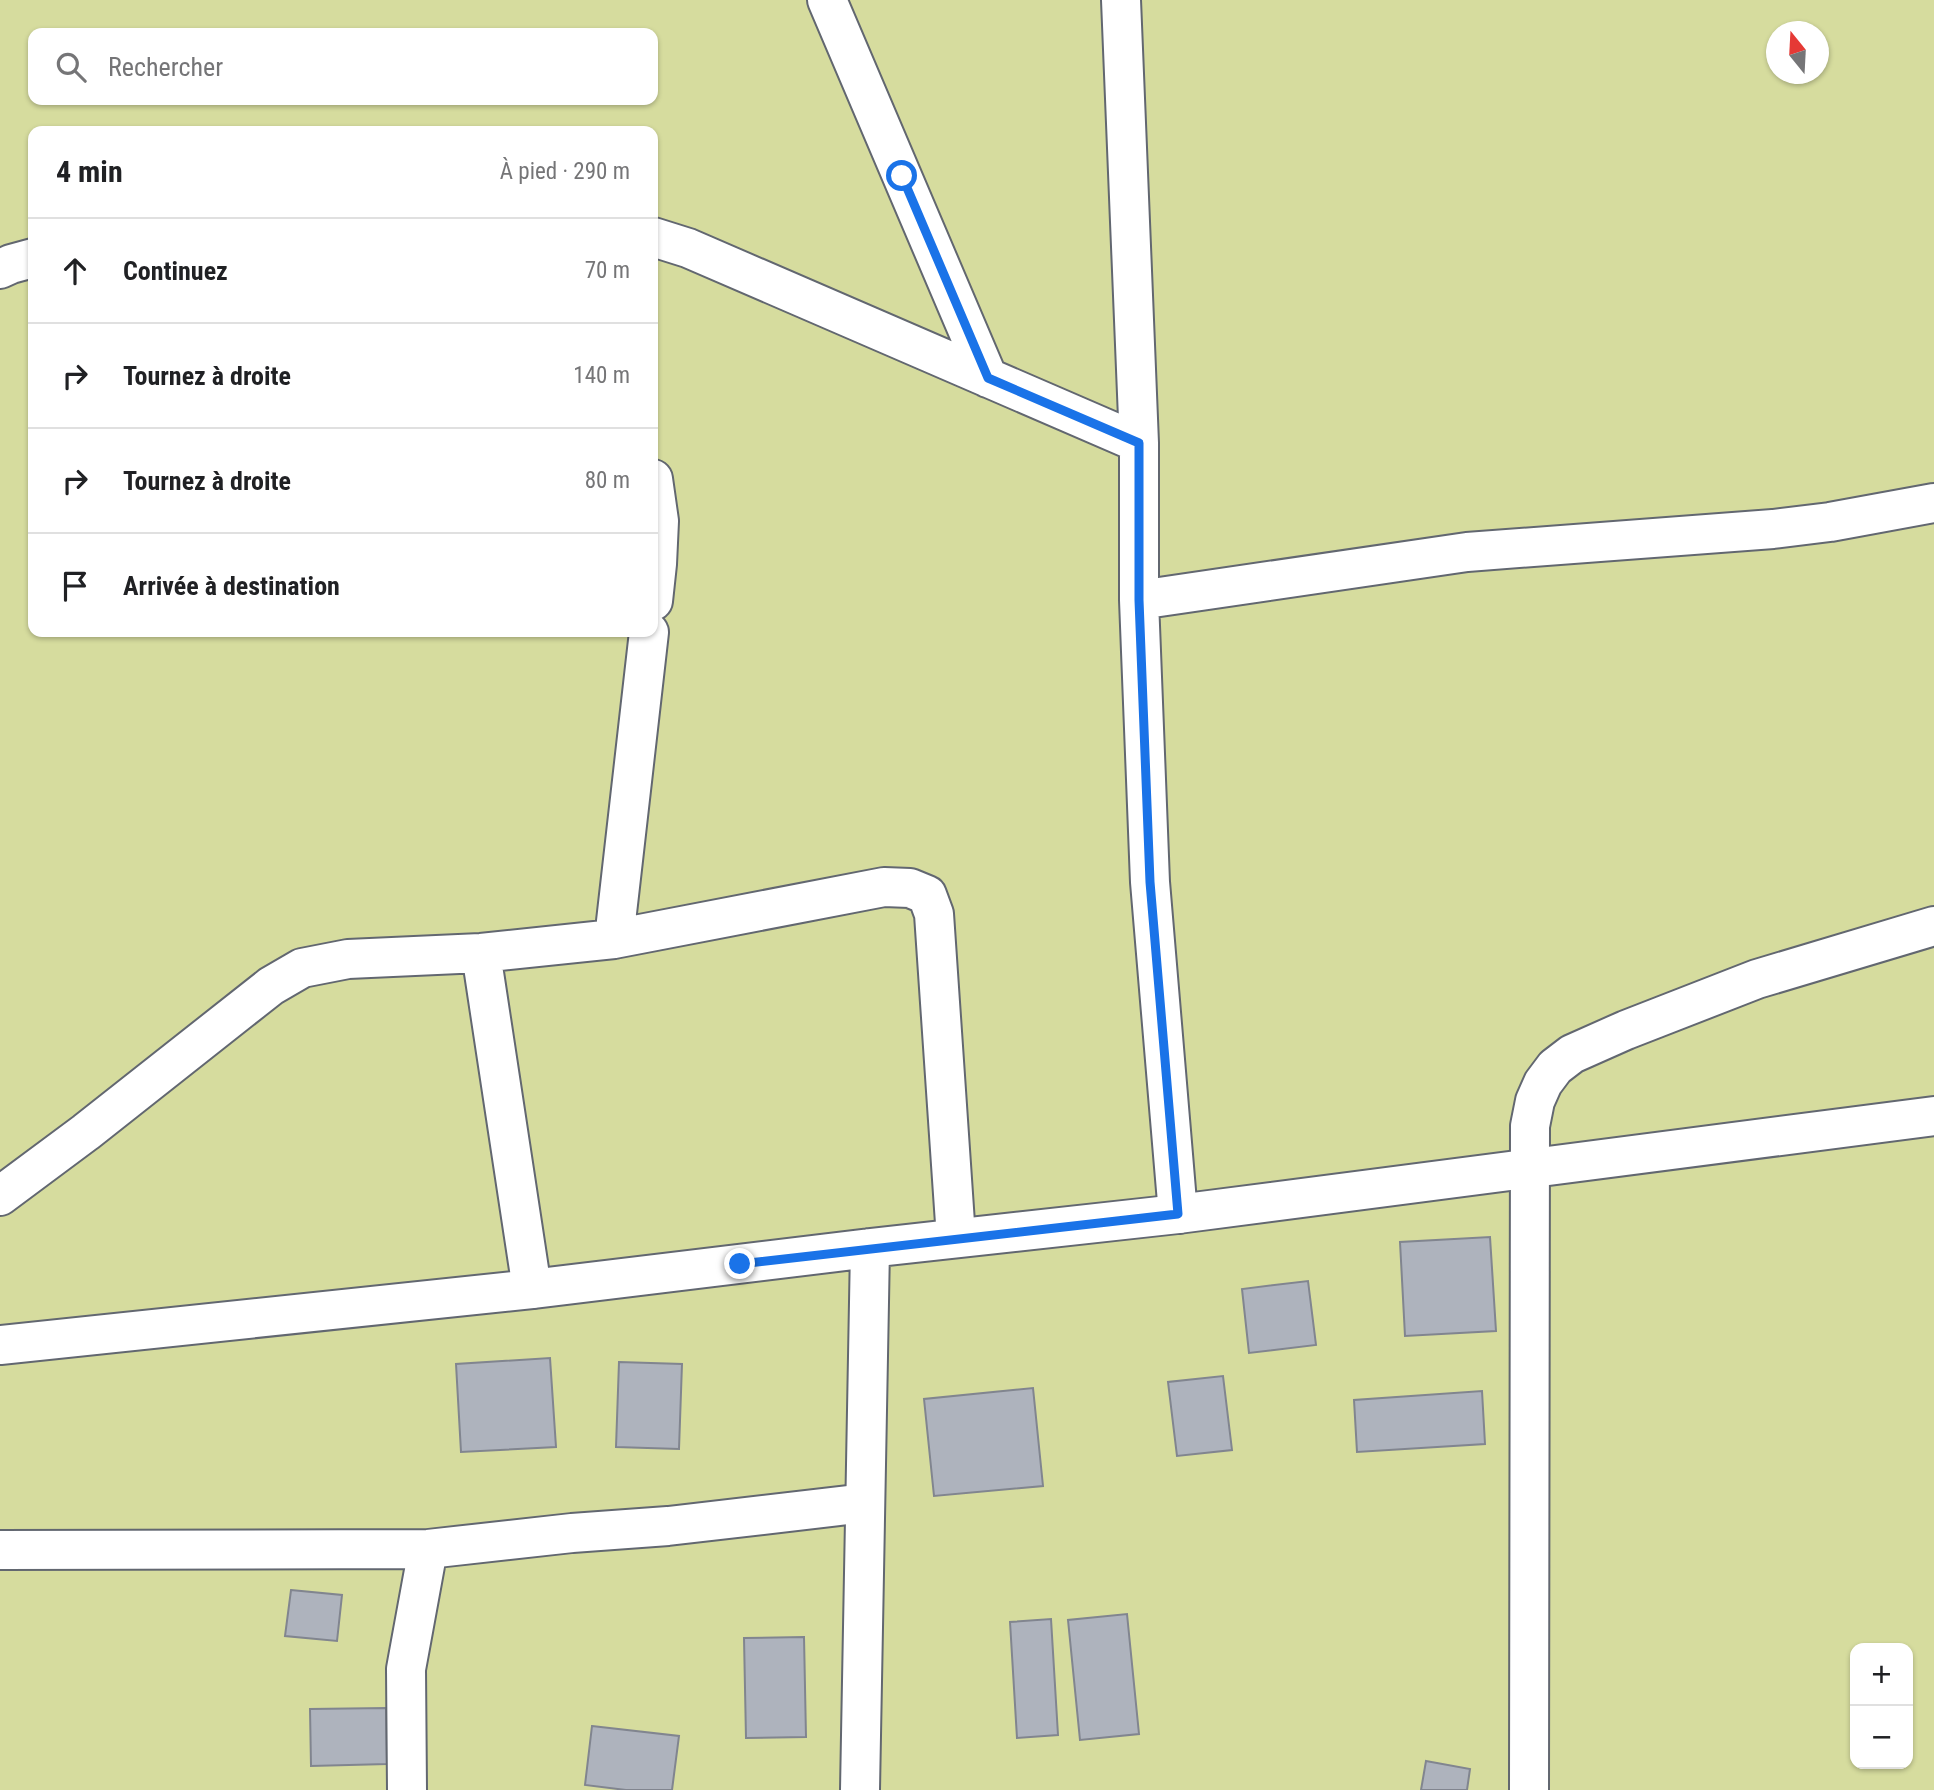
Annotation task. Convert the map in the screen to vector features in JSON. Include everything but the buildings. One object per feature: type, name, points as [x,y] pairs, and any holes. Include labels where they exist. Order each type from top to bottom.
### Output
[{"type":"street","points":[[827,0],[988,378]]},
{"type":"street","points":[[1121,0],[1139,443],[1139,600],[1150,882],[1178,1214]]},
{"type":"street","points":[[658,238],[688,247],[1139,443]]},
{"type":"street","points":[[0,269],[28,259]]},
{"type":"street","points":[[1139,600],[1467,552],[1773,529],[1830,522],[1934,503]]},
{"type":"street","points":[[658,515],[658,543]]},
{"type":"street","points":[[614,939],[648,637]]},
{"type":"street","points":[[0,1196],[271,986],[302,968],[348,959],[481,953],[614,939],[884,887],[910,888],[927,895],[934,914],[956,1238]]},
{"type":"street","points":[[1530,1790],[1530,1126],[1535,1101],[1543,1083],[1555,1067],[1572,1055],[1626,1030],[1758,979],[1934,926]]},
{"type":"street","points":[[481,953],[532,1289]]},
{"type":"street","points":[[0,1345],[532,1289],[1178,1214],[1934,1116]]},
{"type":"street","points":[[860,1790],[870,1248]]},
{"type":"street","points":[[0,1550],[428,1549],[572,1533],[668,1526],[865,1503]]},
{"type":"street","points":[[407,1790],[406,1669],[428,1549]]},
{"type":"green space","points":[[0,0],[1934,0],[1934,1790],[0,1790]]},
{"type":"route","points":[[740,1264],[1178,1214],[1150,882],[1139,600],[1139,443],[988,378],[902,176]]}]
